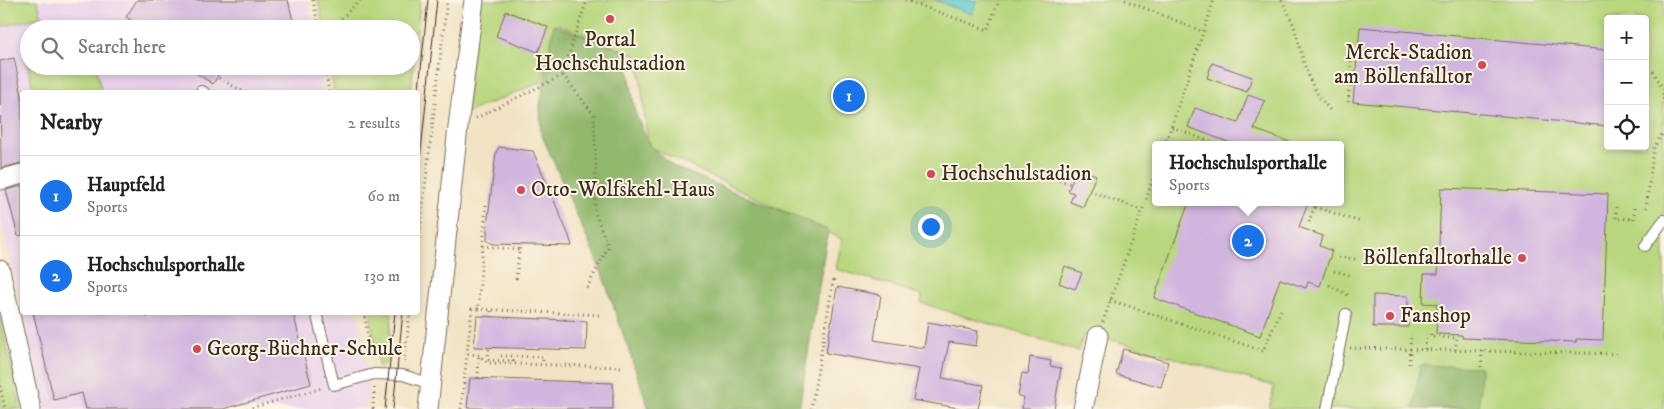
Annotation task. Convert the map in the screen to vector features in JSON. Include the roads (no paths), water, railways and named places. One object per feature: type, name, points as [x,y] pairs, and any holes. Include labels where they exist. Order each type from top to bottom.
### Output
[{"type":"street","points":[[428,409],[458,127],[474,0]]},
{"type":"street","points":[[0,180],[20,175]]},
{"type":"street","points":[[0,270],[31,409]]},
{"type":"street","points":[[1083,409],[1098,336]]},
{"type":"lane","points":[[1645,246],[1664,220]]},
{"type":"lane","points":[[1327,409],[1346,314]]},
{"type":"lane","points":[[317,315],[334,385],[374,374],[403,376],[430,384]]},
{"type":"water","points":[[934,0],[977,0],[972,14]]},
{"type":"tram line","points":[[419,90],[428,0]]},
{"type":"tram line","points":[[420,159],[437,0]]},
{"type":"tram line","points":[[385,409],[395,315]]},
{"type":"tram line","points":[[393,409],[403,315]]},
{"type":"place","name":"Portal Hochschulstadion","points":[[610,19]]},
{"type":"place","name":"Merck-Stadion am Böllenfalltor","points":[[1482,65]]},
{"type":"place","name":"Hauptfeld","points":[[849,96]]},
{"type":"place","name":"Hochschulstadion","points":[[931,174]]},
{"type":"place","name":"Otto-Wolfskehl-Haus","points":[[521,190]]},
{"type":"place","name":"Hochschulsporthalle","points":[[1248,241]]},
{"type":"place","name":"Böllenfalltorhalle","points":[[1522,258]]},
{"type":"place","name":"Fanshop","points":[[1390,316]]},
{"type":"place","name":"Georg-Büchner-Schule","points":[[197,349]]}]
